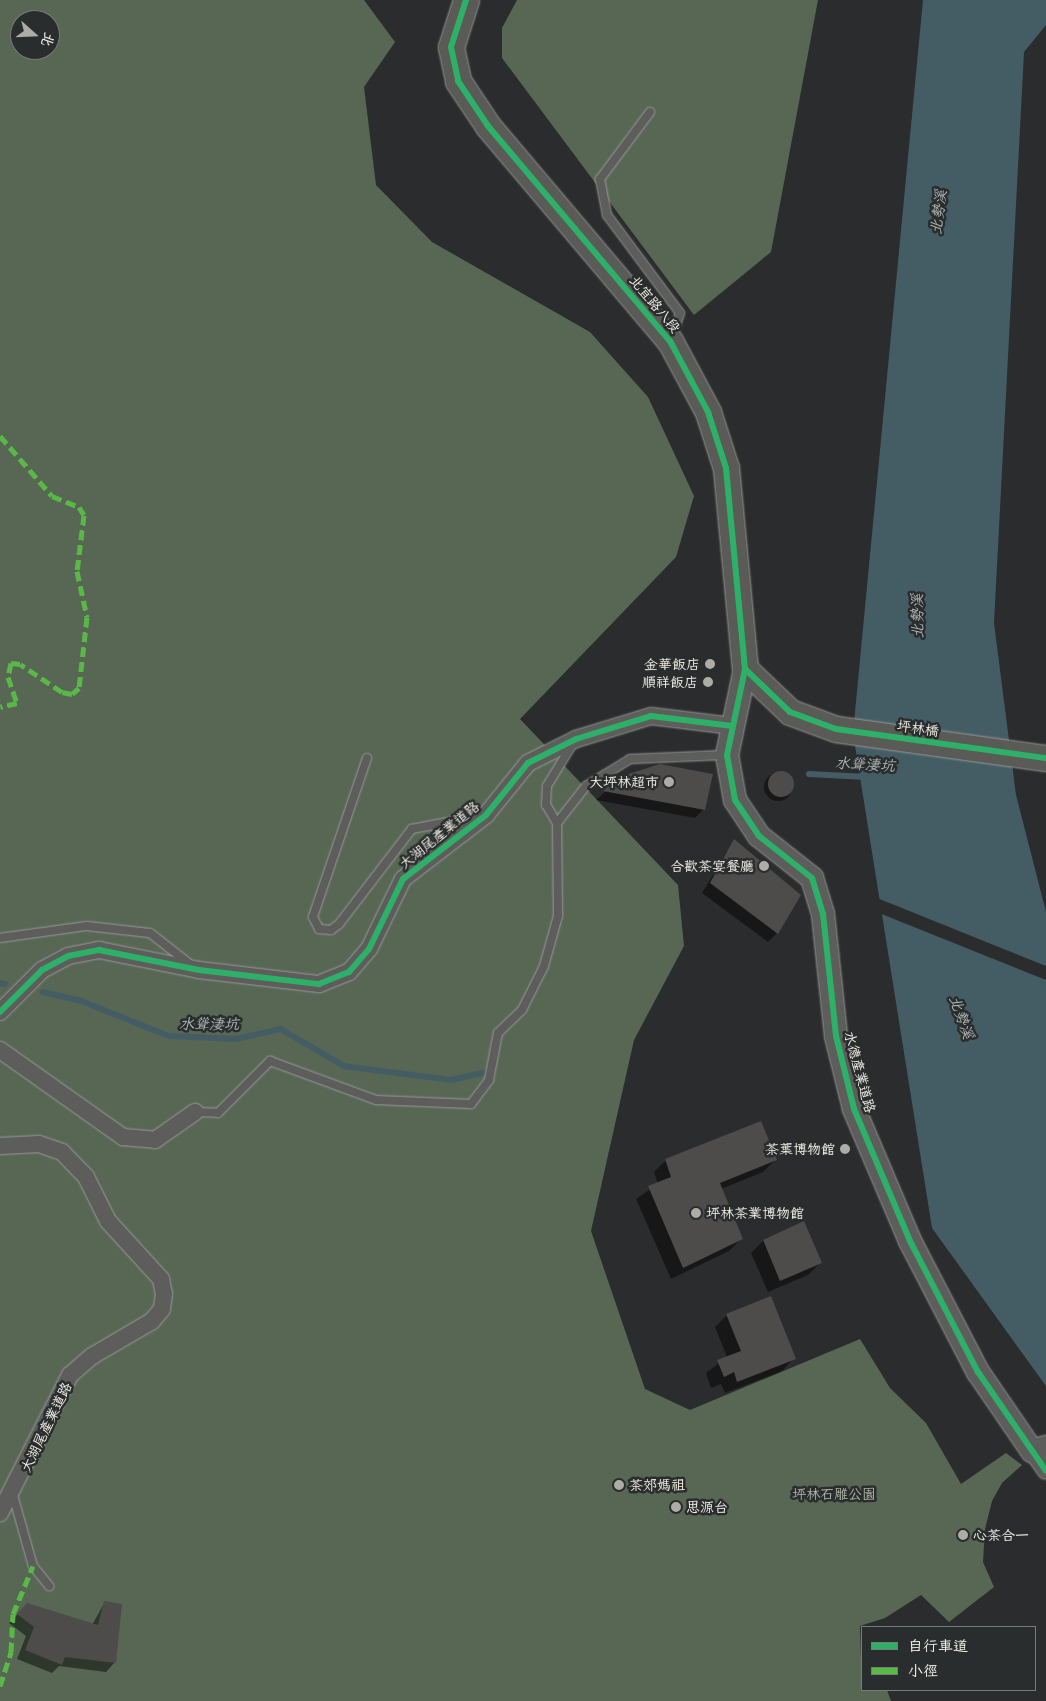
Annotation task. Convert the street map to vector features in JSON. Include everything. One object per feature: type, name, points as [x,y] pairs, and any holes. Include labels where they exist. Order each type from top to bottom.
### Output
[{"type":"main road","name":"北宜路八段","points":[[466,0],[451,46],[458,81],[488,126],[670,341],[708,412],[726,468],[745,669]]},
{"type":"main road","name":"坪林橋","points":[[745,669],[790,712],[836,729],[1046,758]]},
{"type":"street","name":"水德產業道路","points":[[745,669],[727,756],[735,800],[759,836],[812,878],[823,914],[836,1036],[854,1109],[910,1241],[978,1372],[1039,1449],[1046,1471]]},
{"type":"street","name":"大湖尾產業道路","points":[[0,1012],[42,970],[68,956],[99,950],[199,970],[319,984],[349,972],[369,949],[403,879],[486,814],[528,763],[576,739],[651,716],[732,726]]},
{"type":"street","points":[[0,1050],[123,1137],[155,1140],[195,1112]]},
{"type":"street","name":"大湖尾產業道路","points":[[0,1146],[38,1144],[62,1152],[86,1178],[108,1220],[161,1279],[164,1294],[162,1309],[152,1321],[92,1356],[70,1375],[13,1494],[0,1513]]},
{"type":"lane","points":[[650,112],[600,178],[607,215],[680,312],[670,341]]},
{"type":"lane","points":[[195,1112],[218,1113],[270,1061],[376,1100],[471,1104],[489,1080],[498,1032],[522,1010],[544,966],[558,916],[557,823],[546,805],[547,786],[576,739]]},
{"type":"lane","points":[[557,823],[586,786],[630,759],[727,756]]},
{"type":"lane","points":[[367,758],[313,917],[319,929],[331,930],[339,924],[412,829],[486,814]]},
{"type":"lane","points":[[0,938],[87,926],[150,933],[199,970]]},
{"type":"lane","points":[[13,1494],[24,1520],[32,1566],[49,1586]]},
{"type":"green space","name":"坪林石雕公園","points":[[0,0],[364,0],[395,42],[364,87],[376,185],[432,242],[590,332],[648,397],[694,496],[676,557],[520,719],[678,885],[684,946],[634,1040],[591,1231],[645,1389],[690,1410],[860,1339],[890,1388],[926,1423],[961,1484],[1006,1453],[1022,1465],[1002,1483],[992,1501],[985,1529],[983,1562],[994,1587],[949,1622],[921,1595],[885,1618],[860,1626],[861,1691],[887,1691],[891,1701],[0,1701]]},
{"type":"green space","points":[[517,0],[818,0],[771,252],[694,315],[502,58],[502,28]]},
{"type":"water","name":"北勢溪","points":[[923,0],[1046,0],[1046,25],[1024,52],[994,623],[1016,795],[1046,912],[1046,1386],[932,1228],[853,733]]},
{"type":"pier","points":[[877,898],[1046,966],[1046,980],[879,913]]},
{"type":"building","points":[[660,764],[713,774],[705,810],[603,791],[619,777]]},
{"type":"building","points":[[781,771],[790,775],[794,784],[790,793],[781,797],[772,793],[768,784],[772,775]]},
{"type":"building","points":[[734,839],[801,895],[778,934],[710,883]]},
{"type":"building","name":"坪林茶業博物館","points":[[761,1121],[777,1160],[720,1183],[743,1239],[683,1268],[648,1186],[671,1177],[665,1159]]},
{"type":"building","points":[[804,1221],[822,1263],[780,1281],[763,1240]]},
{"type":"building","points":[[771,1296],[796,1359],[737,1382],[734,1372],[724,1377],[717,1360],[741,1351],[726,1314]]},
{"type":"building","points":[[104,1601],[122,1604],[116,1663],[65,1657],[62,1665],[25,1650],[34,1627],[17,1614],[27,1603],[98,1625]]},
{"type":"waterway","name":"水聳淒坑","points":[[809,774],[867,777]]},
{"type":"waterway","name":"水聳淒坑","points":[[0,983],[5,984]]},
{"type":"waterway","name":"水聳淒坑","points":[[43,992],[79,1000],[169,1036],[236,1039],[281,1029],[344,1066],[452,1080],[490,1071]]},
{"type":"marked path","points":[[0,436],[52,496],[79,507],[84,515],[77,571],[87,617],[79,688],[72,694],[62,692],[20,664],[11,663],[8,677],[17,703],[0,707]]},
{"type":"marked path","points":[[0,1686],[11,1652],[13,1614],[33,1566]]},
{"type":"cycle path","points":[[466,0],[451,47],[458,81],[488,126],[670,341],[708,412],[726,468],[745,669],[790,712],[836,729],[1046,758]]},
{"type":"cycle path","points":[[745,669],[727,755],[735,800],[759,836],[812,878],[823,914],[836,1036],[854,1109],[910,1241],[978,1372],[1046,1471]]},
{"type":"cycle path","points":[[0,1012],[42,970],[68,956],[99,950],[199,970],[319,984],[349,972],[369,949],[403,879],[486,815],[528,763],[576,739],[651,716],[732,726]]},
{"type":"place","name":"金華飯店","points":[[710,664]]},
{"type":"place","name":"順祥飯店","points":[[708,682]]},
{"type":"place","name":"大坪林超市","points":[[669,782]]},
{"type":"place","name":"合歡茶宴餐廳","points":[[764,866]]},
{"type":"place","name":"茶葉博物館","points":[[845,1149]]},
{"type":"place","name":"坪林茶業博物館","points":[[696,1213]]},
{"type":"place","name":"茶郊媽祖","points":[[619,1485]]},
{"type":"place","name":"思源台","points":[[676,1507]]},
{"type":"place","name":"心茶合一","points":[[963,1535]]}]
